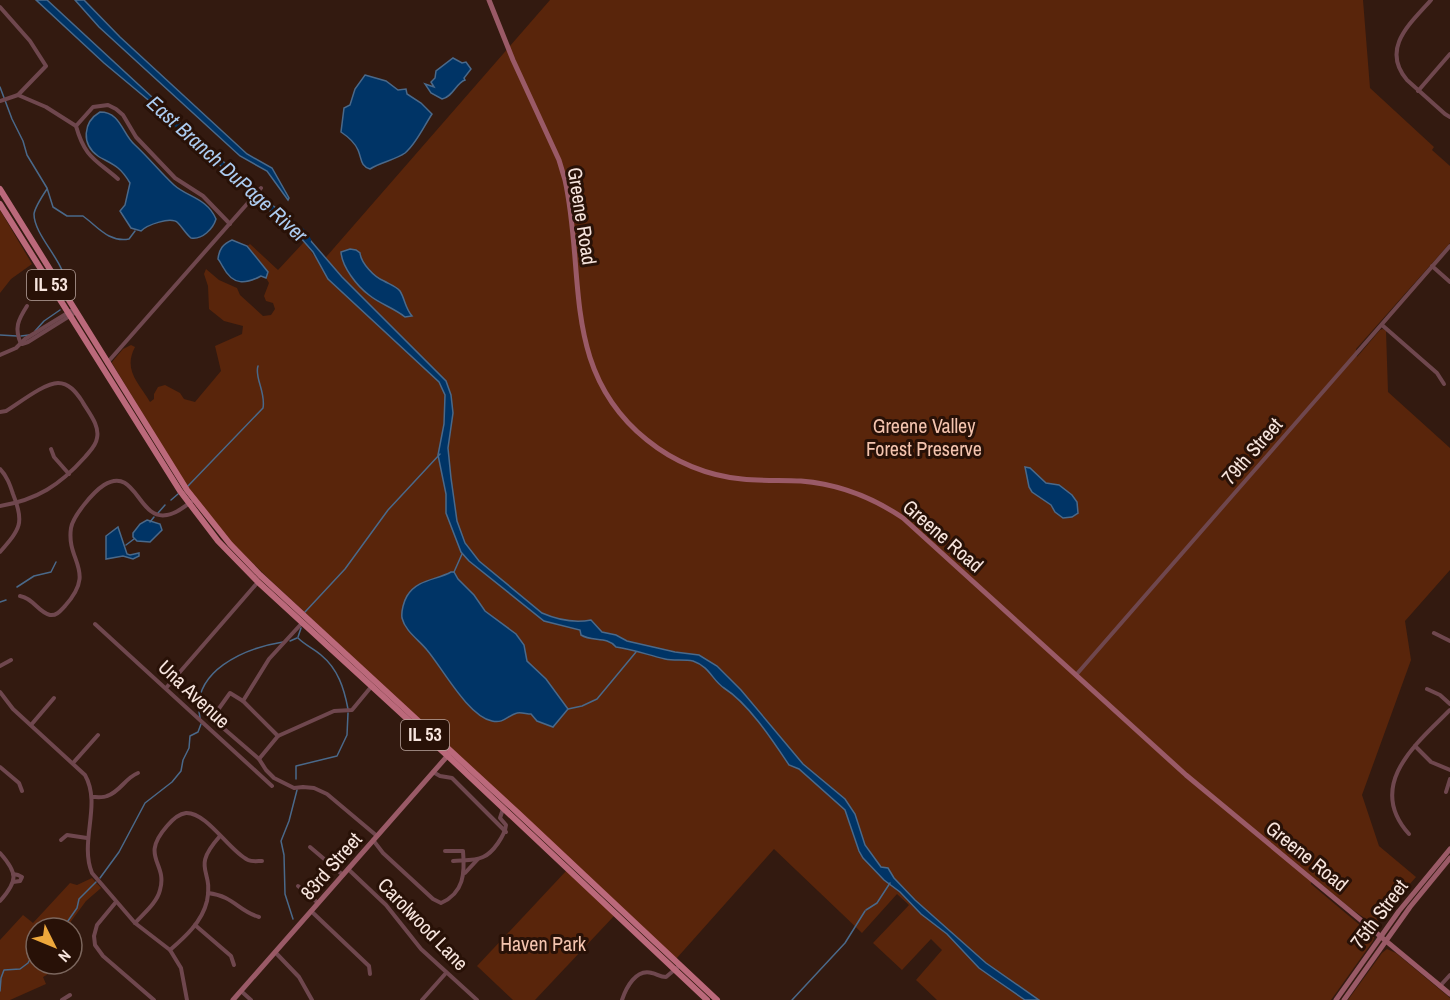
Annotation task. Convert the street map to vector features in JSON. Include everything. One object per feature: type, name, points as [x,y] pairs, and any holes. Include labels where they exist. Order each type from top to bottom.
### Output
[{"type":"main road","name":"IL 53","points":[[0,189],[158,458],[218,541],[449,753],[708,1000]]},
{"type":"main road","name":"IL 53","points":[[0,204],[161,448],[191,502]]},
{"type":"main road","name":"IL 53","points":[[260,579],[303,623],[449,753],[504,809],[677,968],[717,1000]]},
{"type":"street","name":"Greene Road","points":[[489,0],[513,60],[559,160],[567,193],[584,340],[600,382],[620,413],[635,429],[656,447],[703,471],[741,479],[820,483],[849,490],[882,504],[914,526],[1242,823],[1450,994]]},
{"type":"street","points":[[1431,0],[1404,31],[1397,49],[1397,60],[1401,73],[1418,91],[1450,117]]},
{"type":"street","points":[[0,7],[30,41],[46,66],[18,95],[3,100]]},
{"type":"street","points":[[1418,91],[1450,54]]},
{"type":"street","points":[[18,95],[46,107],[76,126],[81,143],[90,157],[118,179]]},
{"type":"street","points":[[76,126],[93,107],[109,105],[116,109],[123,115],[136,137],[175,178],[203,196],[230,224]]},
{"type":"street","points":[[106,363],[261,188]]},
{"type":"street","name":"79th Street","points":[[1076,675],[1450,246]]},
{"type":"street","points":[[1432,266],[1450,282]]},
{"type":"street","points":[[21,344],[16,324],[27,306]]},
{"type":"street","points":[[0,355],[72,312]]},
{"type":"street","points":[[1382,325],[1437,373],[1444,384]]},
{"type":"street","points":[[0,412],[6,411],[49,385],[59,383],[70,387],[77,393],[93,419],[98,438],[94,447],[57,485],[17,504],[0,507]]},
{"type":"street","points":[[51,449],[54,457],[69,474]]},
{"type":"street","points":[[0,469],[6,474],[21,515],[16,535],[0,552]]},
{"type":"street","points":[[20,596],[28,598],[46,613],[53,615],[58,613],[74,595],[80,575],[71,535],[72,525],[76,515],[104,485],[118,481],[129,485],[147,508],[159,515],[171,514],[191,502]]},
{"type":"street","points":[[166,688],[260,579]]},
{"type":"street","points":[[243,701],[269,659],[303,623]]},
{"type":"street","name":"Una Avenue","points":[[95,624],[272,786]]},
{"type":"street","points":[[1434,633],[1450,641]]},
{"type":"street","points":[[0,666],[11,660]]},
{"type":"street","points":[[259,759],[278,736],[334,711],[352,710],[372,686]]},
{"type":"street","points":[[1427,689],[1440,695],[1450,704]]},
{"type":"street","points":[[0,692],[8,705],[73,763],[87,779],[92,797],[87,838],[88,863],[92,873],[135,923],[170,950],[181,968],[186,1000]]},
{"type":"street","points":[[278,736],[243,701],[230,693],[215,714],[215,721],[259,759],[266,770],[285,784],[294,788],[314,788],[327,794],[375,838],[386,855],[437,902],[445,902],[478,859],[488,854],[506,832],[506,825],[500,818],[504,809]]},
{"type":"street","points":[[31,725],[54,698]]},
{"type":"street","points":[[1409,834],[1397,815],[1392,793],[1399,767],[1415,746],[1450,710]]},
{"type":"street","points":[[73,763],[98,735]]},
{"type":"street","points":[[1415,746],[1431,762],[1450,770]]},
{"type":"street","name":"83rd Street","points":[[233,1000],[449,753]]},
{"type":"street","points":[[0,767],[19,783],[22,791]]},
{"type":"street","points":[[433,772],[452,778],[506,832]]},
{"type":"street","points":[[92,797],[107,796],[116,791],[130,776],[138,773]]},
{"type":"street","points":[[1446,792],[1450,779]]},
{"type":"street","points":[[135,923],[159,893],[161,882],[153,852],[160,835],[178,816],[186,813],[194,815],[246,859],[262,861]]},
{"type":"street","points":[[60,840],[67,835],[87,838]]},
{"type":"street","points":[[170,950],[195,925],[204,910],[208,893],[204,858],[207,850],[220,836]]},
{"type":"street","points":[[310,847],[343,875]]},
{"type":"street","name":"75th Street","points":[[1344,1000],[1416,889],[1450,849]]},
{"type":"street","points":[[445,851],[463,851],[465,874]]},
{"type":"street","points":[[0,853],[9,864],[13,874],[13,882],[0,901]]},
{"type":"street","name":"75th Street","points":[[1336,1000],[1383,938],[1450,858]]},
{"type":"street","points":[[453,861],[478,859]]},
{"type":"street","name":"Carolwood Lane","points":[[348,869],[386,905],[421,949],[477,1000]]},
{"type":"street","points":[[298,886],[318,903]]},
{"type":"street","points":[[208,893],[226,897],[250,915],[259,917]]},
{"type":"street","points":[[116,902],[97,925],[94,936],[95,945],[103,956],[154,1000]]},
{"type":"street","points":[[311,911],[369,966],[370,974]]},
{"type":"street","points":[[195,925],[231,956],[234,965]]},
{"type":"street","points":[[275,952],[299,977],[312,1000]]},
{"type":"street","points":[[622,1000],[630,982],[639,974],[648,972],[663,977],[677,968]]},
{"type":"street","points":[[422,1000],[446,973]]},
{"type":"street","points":[[1440,986],[1450,975]]},
{"type":"street","points":[[241,991],[251,1000]]},
{"type":"street","points":[[62,1000],[70,995]]},
{"type":"green space","name":"Greene Valley Forest Preserve","points":[[550,0],[1363,0],[1370,88],[1434,147],[1432,150],[1450,166],[1450,243],[1356,349],[1357,357],[1380,330],[1386,331],[1388,392],[1450,448],[1450,570],[1405,621],[1411,660],[1362,795],[1379,846],[1416,877],[1401,894],[1398,893],[1381,913],[1378,922],[1373,924],[1311,876],[1311,884],[1374,937],[1331,1000],[937,1000],[916,980],[942,950],[931,939],[902,970],[873,943],[909,905],[897,894],[862,933],[774,849],[676,959],[267,577],[231,542],[189,490],[112,362],[123,349],[131,345],[135,347],[131,369],[150,402],[154,399],[158,387],[165,385],[180,393],[184,399],[195,402],[221,371],[215,346],[242,334],[243,326],[224,321],[209,309],[208,286],[204,274],[206,269],[219,280],[237,288],[240,295],[263,316],[271,315],[275,309],[273,303],[266,301],[264,296],[269,283],[266,278],[268,272],[247,246],[250,244],[278,270],[304,242],[320,264]]},
{"type":"green space","points":[[0,210],[32,264],[11,279],[0,293]]},
{"type":"green space","name":"Haven Park","points":[[567,870],[614,916],[535,1000],[513,1000],[477,966]]},
{"type":"green space","points":[[92,878],[101,888],[86,901],[75,916],[39,916],[70,883],[77,885]]},
{"type":"green space","points":[[23,915],[24,976],[45,976],[43,977],[46,984],[10,1000],[0,1000],[0,940]]},
{"type":"green space","points":[[1387,949],[1396,953],[1450,1000],[1348,1000]]},
{"type":"water","points":[[36,0],[47,0],[192,134],[304,233],[342,277],[446,381],[451,395],[453,413],[448,448],[457,521],[465,543],[479,561],[542,613],[566,620],[591,620],[602,632],[616,635],[627,641],[699,655],[717,666],[741,690],[803,764],[845,799],[855,814],[865,845],[881,867],[888,868],[894,878],[915,900],[986,963],[1039,1000],[1025,1000],[979,968],[947,934],[884,880],[859,851],[845,810],[799,769],[789,765],[751,713],[707,670],[693,661],[665,659],[616,647],[608,641],[585,637],[581,635],[580,630],[544,621],[469,561],[461,552],[446,513],[446,494],[438,455],[444,424],[445,395],[439,382],[328,279],[313,252],[300,237]]},
{"type":"water","points":[[75,0],[84,0],[120,37],[247,154],[272,168],[288,200],[267,171],[240,156],[99,27]]},
{"type":"water","points":[[453,58],[462,63],[466,62],[471,69],[464,78],[465,80],[449,96],[442,99],[431,93],[425,84],[434,87],[431,82],[435,78],[436,71]]},
{"type":"water","points":[[365,75],[386,81],[398,90],[406,89],[407,94],[432,114],[405,153],[370,169],[363,164],[355,145],[341,132],[344,108],[350,105],[355,89]]},
{"type":"water","points":[[100,112],[107,113],[117,120],[131,140],[174,185],[202,202],[212,212],[216,219],[206,233],[191,238],[178,223],[170,220],[153,224],[141,231],[131,228],[120,211],[125,205],[130,183],[118,168],[93,151],[87,139],[87,127],[94,116]]},
{"type":"water","points":[[232,240],[247,246],[268,272],[266,278],[261,276],[240,282],[231,278],[218,259],[222,247]]},
{"type":"water","points":[[350,249],[360,253],[365,265],[376,276],[400,291],[412,316],[405,317],[373,298],[360,287],[347,270],[342,258],[341,252]]},
{"type":"water","points":[[1025,467],[1030,468],[1046,483],[1059,485],[1072,495],[1077,502],[1078,513],[1072,517],[1063,518],[1055,512],[1051,505],[1032,492]]},
{"type":"water","points":[[147,520],[160,524],[162,530],[150,542],[137,541],[133,533],[140,524]]},
{"type":"water","points":[[118,527],[127,554],[139,553],[139,556],[133,559],[123,556],[106,559],[106,536]]},
{"type":"water","points":[[454,572],[485,611],[516,634],[524,645],[527,661],[546,679],[568,709],[553,727],[537,721],[531,714],[517,713],[496,722],[483,717],[456,691],[427,650],[406,627],[402,618],[402,609],[411,590],[422,583]]},
{"type":"waterway","points":[[0,87],[27,155],[47,188],[53,207],[67,216],[83,216],[104,233],[115,238],[129,239],[135,231]]},
{"type":"waterway","name":"East Branch DuPage River","points":[[168,116],[193,139]]},
{"type":"waterway","points":[[47,189],[35,211],[35,222],[60,265],[66,283]]},
{"type":"waterway","name":"East Branch DuPage River","points":[[284,216],[305,234],[308,240]]},
{"type":"waterway","points":[[35,331],[44,321],[60,310]]},
{"type":"waterway","points":[[0,335],[17,336]]},
{"type":"waterway","points":[[21,336],[29,335]]},
{"type":"waterway","points":[[188,486],[263,408],[258,366]]},
{"type":"waterway","points":[[305,612],[345,569],[388,510],[440,454]]},
{"type":"waterway","points":[[171,500],[178,494]]},
{"type":"waterway","points":[[158,513],[165,505]]},
{"type":"waterway","points":[[150,522],[154,517]]},
{"type":"waterway","points":[[126,545],[134,539]]},
{"type":"waterway","points":[[454,572],[462,554]]},
{"type":"waterway","points":[[17,587],[34,576],[51,572],[56,562]]},
{"type":"waterway","points":[[0,602],[6,600]]},
{"type":"waterway","points":[[298,637],[301,628]]},
{"type":"waterway","points":[[290,641],[297,638]]},
{"type":"waterway","points":[[298,638],[332,666],[342,686],[348,709]]},
{"type":"waterway","points":[[200,718],[199,701],[203,687],[212,675],[237,656],[283,642]]},
{"type":"waterway","points":[[568,709],[597,699],[636,652]]},
{"type":"waterway","points":[[296,779],[296,766],[337,756],[347,735],[348,713]]},
{"type":"waterway","points":[[100,878],[119,852],[145,803],[172,782],[181,771],[189,748],[190,736],[198,732],[201,724]]},
{"type":"waterway","points":[[293,919],[285,894],[284,855],[281,841],[297,790]]},
{"type":"waterway","points":[[71,916],[77,908],[79,899],[96,882]]},
{"type":"waterway","points":[[866,910],[877,903],[890,883]]},
{"type":"waterway","points":[[792,1000],[845,943],[865,911]]},
{"type":"waterway","points":[[0,991],[4,970],[20,969],[24,966]]}]
